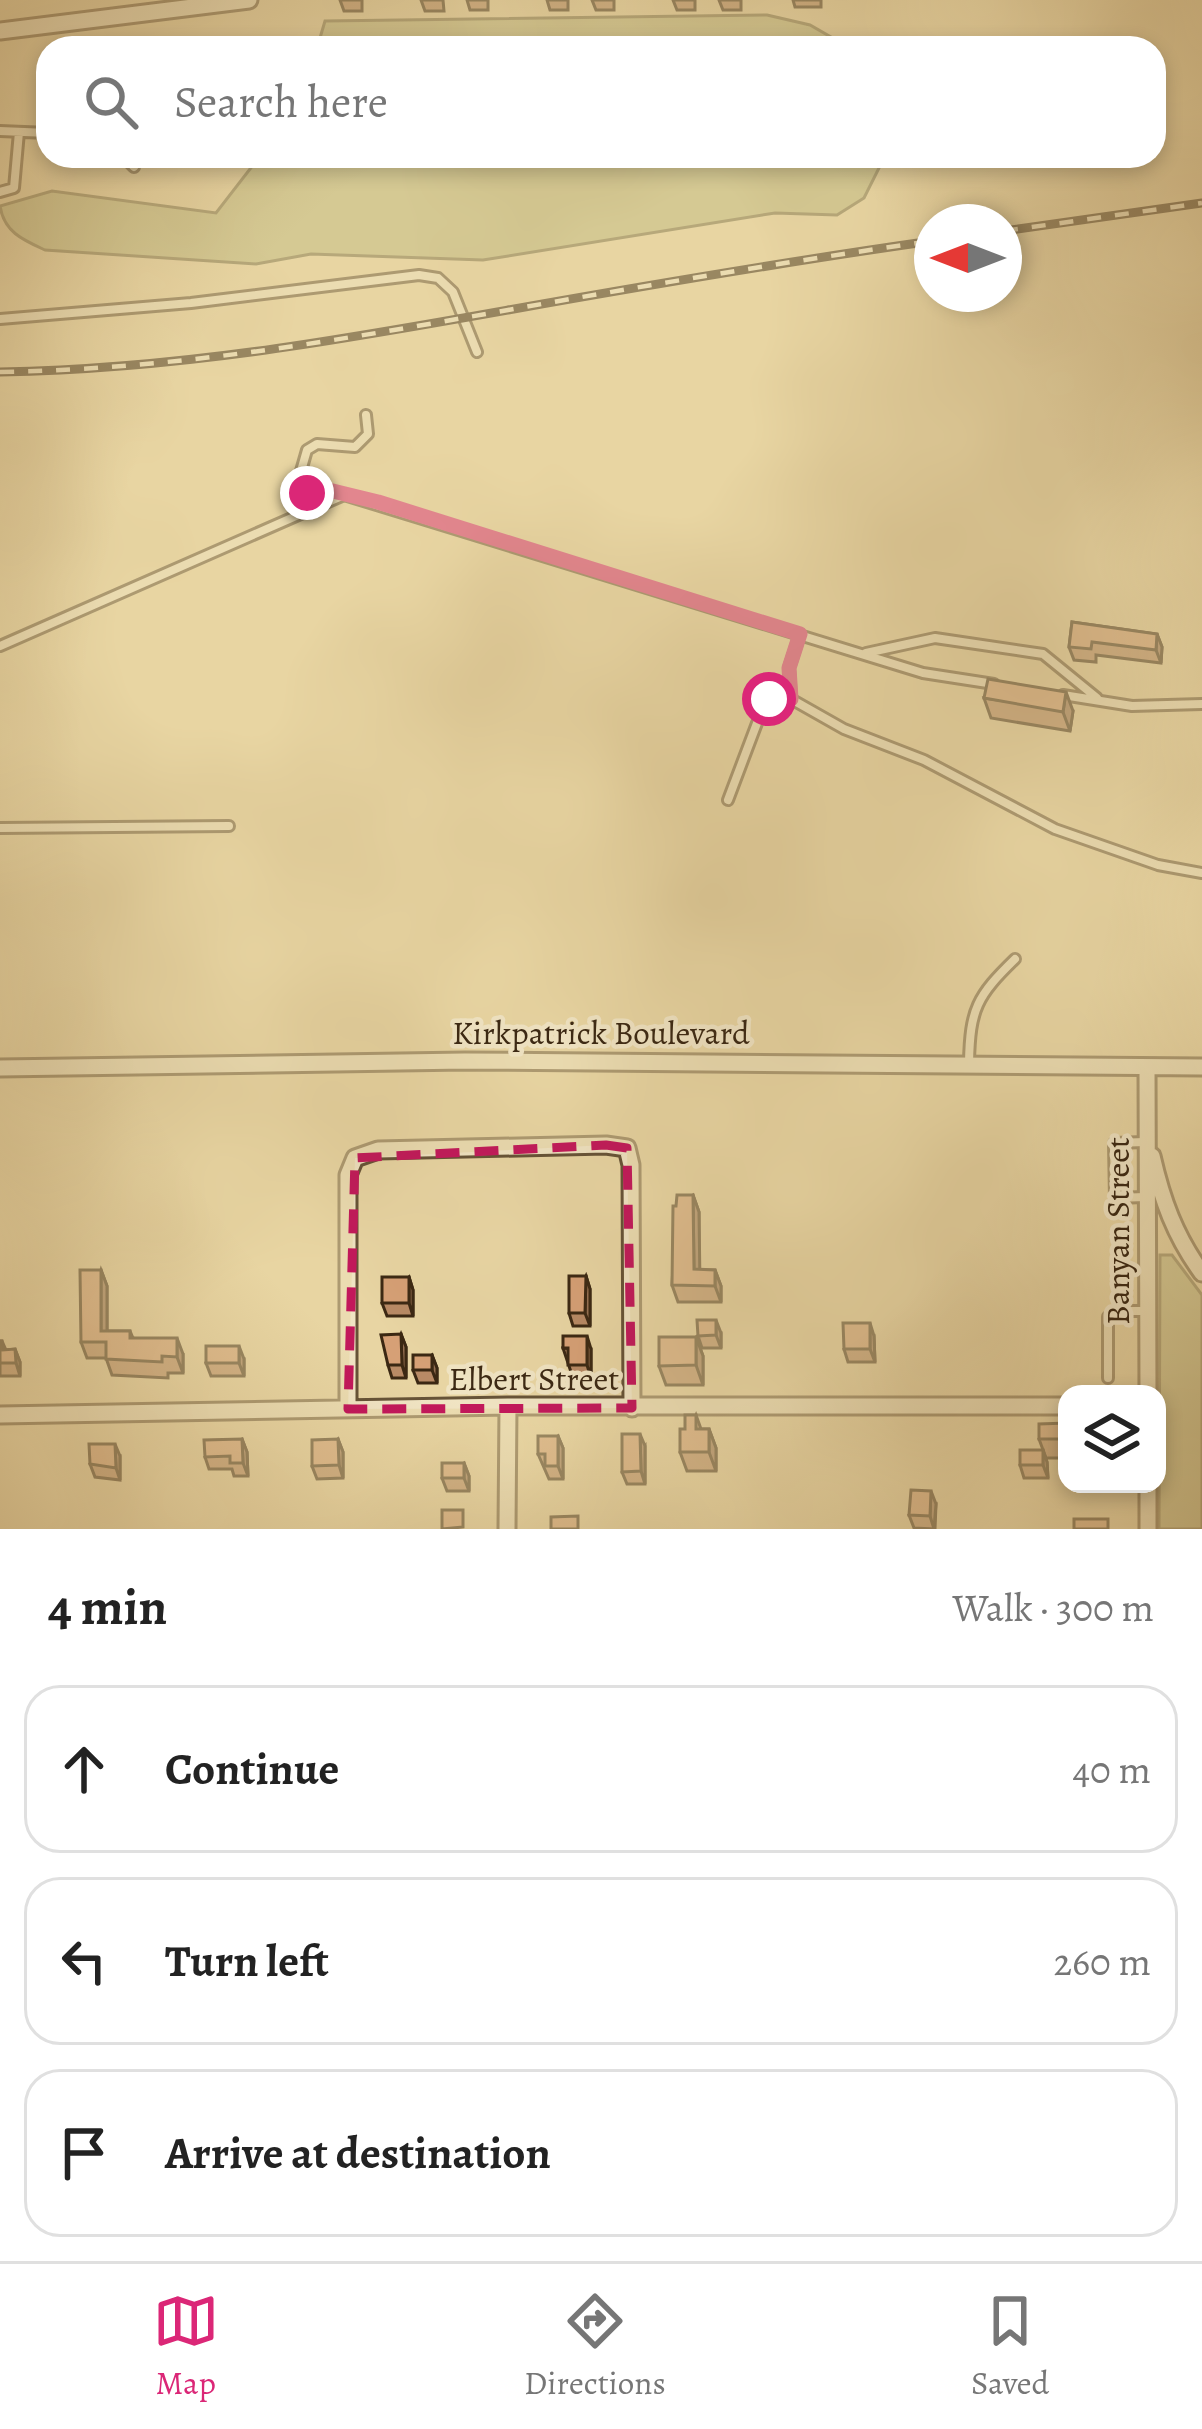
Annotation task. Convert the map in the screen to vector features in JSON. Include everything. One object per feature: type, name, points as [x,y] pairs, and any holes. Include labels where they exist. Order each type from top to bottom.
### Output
[{"type":"street","points":[[0,31],[249,0]]},
{"type":"street","name":"Kirkpatrick Boulevard","points":[[0,1068],[465,1061],[1202,1067]]},
{"type":"street","name":"Banyan Street","points":[[1147,1067],[1148,1385]]},
{"type":"street","points":[[1146,1135],[1162,1198],[1180,1243],[1202,1274]]},
{"type":"street","points":[[348,1409],[348,1175],[355,1158],[378,1150],[627,1148],[631,1165],[632,1408]]},
{"type":"street","points":[[507,1529],[508,1406]]},
{"type":"street","name":"Elbert Street","points":[[0,1415],[508,1406],[1058,1406]]},
{"type":"street","points":[[1148,1493],[1148,1529]]},
{"type":"lane","points":[[0,130],[36,133]]},
{"type":"lane","points":[[0,192],[14,188],[19,132]]},
{"type":"lane","points":[[0,319],[191,303],[428,275],[448,284],[477,352]]},
{"type":"lane","points":[[298,515],[306,501],[301,471],[307,449],[317,444],[355,447],[368,434],[366,415]]},
{"type":"lane","points":[[304,484],[378,502],[923,673],[1012,687]]},
{"type":"lane","points":[[0,646],[336,495]]},
{"type":"lane","points":[[791,699],[789,668],[800,634]]},
{"type":"lane","points":[[865,653],[935,638],[1043,654],[1101,701]]},
{"type":"lane","points":[[1056,694],[1132,706],[1202,704]]},
{"type":"lane","points":[[728,800],[765,702],[774,696],[791,699],[844,729],[924,760],[1055,829],[1159,865],[1202,873]]},
{"type":"lane","points":[[0,828],[230,826]]},
{"type":"lane","points":[[969,1064],[970,1018],[984,989],[1015,959]]},
{"type":"lane","points":[[1146,1135],[1114,1142],[1115,1198],[1146,1197]]},
{"type":"lane","points":[[1108,1378],[1108,1317],[1123,1311],[1148,1311]]},
{"type":"highlighted area","points":[[606,1145],[627,1148],[632,1408],[348,1409],[355,1158]]},
{"type":"shaded area","points":[[767,15],[810,25],[829,36],[321,36],[325,21]]},
{"type":"shaded area","points":[[251,168],[879,168],[864,198],[837,215],[775,213],[483,260],[311,254],[256,264],[45,250],[10,229],[0,206],[52,191],[216,213]]},
{"type":"shaded area","points":[[1160,1255],[1172,1255],[1202,1295],[1202,1529],[1159,1529],[1159,1493],[1166,1493],[1166,1385],[1160,1385]]},
{"type":"building","points":[[1072,622],[1157,634],[1156,650],[1092,642],[1091,649],[1069,647]]},
{"type":"building","points":[[988,679],[1066,692],[1063,712],[984,698]]},
{"type":"building","points":[[677,1195],[693,1195],[694,1269],[715,1270],[715,1286],[672,1285]]},
{"type":"building","points":[[80,1270],[101,1270],[101,1331],[130,1331],[130,1338],[177,1338],[177,1357],[162,1356],[162,1362],[106,1359],[106,1342],[81,1342]]},
{"type":"building","points":[[569,1276],[586,1276],[585,1313],[569,1313]]},
{"type":"building","points":[[382,1277],[409,1277],[409,1303],[382,1303]]},
{"type":"building","points":[[697,1320],[716,1320],[716,1335],[698,1336]]},
{"type":"building","points":[[843,1323],[870,1323],[870,1349],[844,1349]]},
{"type":"building","points":[[401,1334],[402,1365],[388,1365],[381,1335]]},
{"type":"building","points":[[563,1336],[587,1336],[587,1365],[568,1365]]},
{"type":"building","points":[[659,1337],[696,1337],[696,1365],[659,1366]]},
{"type":"building","points":[[0,1341],[3,1350],[15,1349],[16,1363],[0,1363]]},
{"type":"building","points":[[206,1346],[239,1346],[239,1363],[206,1363]]},
{"type":"building","points":[[413,1355],[432,1355],[432,1370],[413,1370]]},
{"type":"building","points":[[685,1415],[696,1415],[696,1429],[709,1429],[709,1452],[680,1452]]},
{"type":"building","points":[[1058,1423],[1058,1439],[1039,1439],[1039,1424]]},
{"type":"building","points":[[622,1434],[640,1434],[641,1471],[622,1472]]},
{"type":"building","points":[[538,1436],[558,1436],[558,1466],[545,1466],[545,1454],[538,1454]]},
{"type":"building","points":[[242,1439],[243,1463],[230,1463],[230,1456],[205,1457],[204,1440]]},
{"type":"building","points":[[338,1439],[339,1465],[312,1466],[312,1440]]},
{"type":"building","points":[[89,1444],[115,1444],[116,1468],[90,1464]]},
{"type":"building","points":[[1020,1450],[1043,1450],[1043,1465],[1020,1465]]},
{"type":"building","points":[[442,1463],[464,1463],[464,1478],[442,1478]]},
{"type":"building","points":[[911,1490],[931,1491],[930,1516],[909,1515]]},
{"type":"building","points":[[442,1510],[463,1510],[463,1527],[442,1529]]},
{"type":"building","points":[[578,1516],[578,1529],[551,1529],[551,1517]]},
{"type":"building","points":[[1074,1519],[1108,1519],[1108,1529],[1074,1529]]},
{"type":"railway","points":[[1022,228],[1202,203]]},
{"type":"railway","points":[[0,372],[255,352],[914,244]]},
{"type":"route","points":[[307,493],[304,484],[378,502],[800,634],[789,668],[791,699],[769,699]]}]
